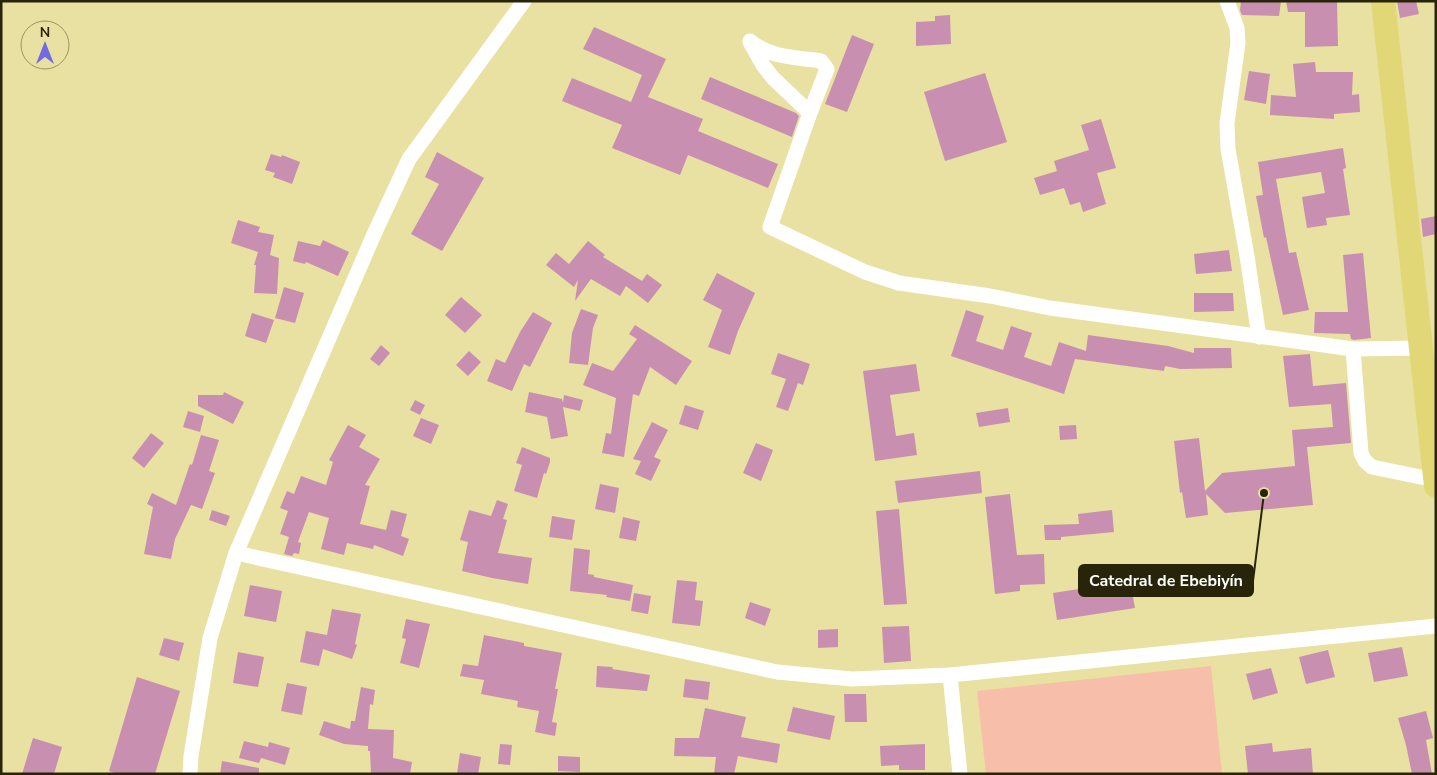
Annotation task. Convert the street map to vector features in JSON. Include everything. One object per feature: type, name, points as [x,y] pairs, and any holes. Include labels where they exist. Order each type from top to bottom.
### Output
[{"type":"main road","points":[[1384,1],[1436,486]]},
{"type":"street","points":[[190,774],[191,756],[210,638],[236,553],[375,232],[409,159],[524,1]]},
{"type":"street","points":[[1227,1],[1237,28],[1238,43],[1227,123],[1228,149],[1259,337]]},
{"type":"street","points":[[810,113],[773,78],[763,66],[750,41],[772,54],[821,61],[825,65],[826,74],[810,113],[770,227],[865,272],[899,283],[990,296],[1050,308],[1259,337],[1353,349],[1420,348]]},
{"type":"street","points":[[1353,349],[1361,453],[1365,462],[1372,467],[1435,480]]},
{"type":"street","points":[[236,553],[777,672],[852,679],[950,675],[1436,626]]},
{"type":"street","points":[[950,675],[960,774]]},
{"type":"shaded area","points":[[1211,666],[1222,774],[986,774],[977,691]]},
{"type":"building","points":[[1241,1],[1281,1],[1279,16],[1242,15],[1240,10]]},
{"type":"building","points":[[1286,1],[1337,1],[1338,46],[1305,47],[1305,12],[1288,12]]},
{"type":"building","points":[[1397,1],[1416,1],[1419,14],[1400,18]]},
{"type":"building","points":[[950,15],[951,44],[916,46],[916,22],[935,21],[935,16]]},
{"type":"building","points":[[594,27],[666,59],[648,97],[703,119],[698,131],[778,164],[768,188],[688,155],[680,175],[612,148],[622,125],[562,101],[572,78],[631,102],[642,75],[583,49]]},
{"type":"building","points":[[852,35],[874,44],[847,112],[825,104]]},
{"type":"building","points":[[1315,62],[1316,72],[1353,72],[1352,95],[1359,94],[1360,112],[1334,114],[1334,119],[1270,115],[1271,95],[1296,97],[1293,64]]},
{"type":"building","points":[[1249,71],[1270,74],[1266,104],[1244,100]]},
{"type":"building","points":[[985,73],[1007,142],[945,161],[924,92]]},
{"type":"building","points":[[710,77],[796,113],[799,116],[792,137],[701,99]]},
{"type":"building","points":[[1101,119],[1116,168],[1097,173],[1106,204],[1083,212],[1080,202],[1070,205],[1064,188],[1040,195],[1034,178],[1057,171],[1054,161],[1089,150],[1081,125]]},
{"type":"building","points":[[1343,148],[1346,168],[1343,169],[1350,215],[1326,218],[1327,225],[1307,228],[1302,197],[1325,193],[1321,172],[1276,179],[1289,253],[1296,252],[1309,310],[1283,315],[1256,196],[1263,195],[1258,162]]},
{"type":"building","points":[[437,152],[484,178],[442,251],[411,234],[439,184],[425,177]]},
{"type":"building","points":[[271,154],[281,157],[282,155],[300,162],[292,184],[273,177],[275,173],[265,170]]},
{"type":"building","points":[[1436,216],[1436,234],[1423,237],[1421,219]]},
{"type":"building","points":[[238,220],[260,227],[258,232],[274,235],[270,255],[279,258],[277,294],[254,293],[256,265],[254,265],[258,252],[231,243]]},
{"type":"building","points":[[323,240],[349,252],[338,276],[306,262],[305,264],[293,261],[298,241],[320,246]]},
{"type":"building","points":[[588,241],[605,255],[603,257],[642,281],[647,274],[662,285],[648,303],[626,286],[620,296],[591,279],[575,301],[578,280],[574,287],[546,265],[556,253],[569,264]]},
{"type":"building","points":[[1229,250],[1232,271],[1196,274],[1194,254]]},
{"type":"building","points":[[1363,253],[1371,338],[1354,340],[1351,339],[1350,334],[1314,333],[1315,312],[1348,312],[1343,255]]},
{"type":"building","points":[[717,273],[755,293],[738,331],[730,355],[708,347],[722,310],[703,300]]},
{"type":"building","points":[[284,287],[304,293],[295,323],[275,318]]},
{"type":"building","points":[[1194,293],[1233,293],[1234,311],[1194,312]]},
{"type":"building","points":[[461,297],[482,315],[465,333],[445,315]]},
{"type":"building","points":[[581,309],[598,315],[593,328],[588,365],[569,363],[572,333]]},
{"type":"building","points":[[966,310],[984,316],[976,341],[1003,350],[1011,326],[1032,333],[1024,357],[1051,366],[1059,342],[1086,351],[1088,335],[1168,346],[1194,353],[1194,348],[1231,348],[1232,368],[1180,369],[1165,366],[1164,371],[1075,359],[1064,394],[951,356]]},
{"type":"building","points":[[533,312],[552,323],[530,367],[524,364],[512,391],[487,381],[496,359],[505,363],[520,332]]},
{"type":"building","points":[[252,313],[274,320],[266,343],[245,336]]},
{"type":"building","points":[[635,325],[692,361],[676,385],[650,367],[639,396],[633,394],[624,457],[602,453],[606,433],[611,434],[616,398],[583,385],[592,363],[613,371],[637,339],[629,334]]},
{"type":"building","points":[[381,345],[390,353],[379,366],[370,359]]},
{"type":"building","points":[[469,351],[481,362],[468,376],[456,365]]},
{"type":"building","points":[[778,353],[810,364],[803,385],[798,383],[788,411],[776,407],[786,379],[771,374]]},
{"type":"building","points":[[1310,354],[1313,386],[1346,383],[1351,443],[1307,447],[1313,505],[1225,513],[1206,494],[1208,515],[1186,518],[1182,492],[1180,493],[1174,441],[1199,438],[1205,491],[1222,473],[1295,466],[1292,430],[1333,427],[1331,404],[1289,407],[1283,356]]},
{"type":"building","points":[[916,364],[920,391],[890,395],[896,436],[914,433],[917,455],[875,461],[863,371]]},
{"type":"building","points":[[224,392],[244,402],[233,424],[198,406],[198,395],[223,395]]},
{"type":"building","points":[[529,392],[562,399],[563,403],[564,395],[583,400],[580,411],[563,407],[568,436],[551,439],[547,417],[525,412]]},
{"type":"building","points":[[415,400],[425,405],[420,415],[410,410]]},
{"type":"building","points":[[685,405],[704,411],[698,430],[679,424]]},
{"type":"building","points":[[1008,408],[1010,422],[979,427],[976,413]]},
{"type":"building","points":[[188,411],[204,416],[200,432],[183,427]]},
{"type":"building","points":[[421,418],[439,425],[431,444],[413,436]]},
{"type":"building","points":[[652,422],[668,430],[654,457],[661,460],[651,481],[635,474],[641,461],[633,459]]},
{"type":"building","points":[[348,425],[366,435],[359,447],[380,459],[365,485],[370,486],[360,524],[386,530],[391,510],[407,514],[401,536],[409,539],[403,556],[374,545],[373,549],[347,543],[344,555],[321,549],[329,518],[309,512],[298,542],[301,543],[299,554],[294,553],[292,556],[284,554],[289,537],[280,534],[288,511],[280,508],[287,491],[294,494],[301,476],[326,485],[333,462],[329,460]]},
{"type":"building","points":[[1076,425],[1077,439],[1060,440],[1059,426]]},
{"type":"building","points":[[151,433],[164,443],[144,468],[132,458]]},
{"type":"building","points":[[201,435],[219,440],[209,471],[215,473],[202,509],[191,505],[175,539],[171,559],[144,554],[153,507],[147,504],[152,493],[176,505],[190,464],[192,465]]},
{"type":"building","points":[[756,443],[773,450],[761,481],[743,473]]},
{"type":"building","points":[[522,447],[550,458],[537,498],[514,491],[522,465],[516,463]]},
{"type":"building","points":[[980,471],[982,493],[898,503],[895,481]]},
{"type":"building","points":[[600,484],[619,488],[615,513],[595,509]]},
{"type":"building","points":[[1010,494],[1017,555],[1044,554],[1045,584],[1020,585],[1020,591],[995,594],[985,497]]},
{"type":"building","points":[[497,500],[508,504],[503,519],[507,520],[498,553],[532,558],[528,584],[462,571],[468,542],[460,540],[469,510],[491,516]]},
{"type":"building","points":[[899,509],[907,604],[884,605],[876,511]]},
{"type":"building","points":[[212,510],[230,516],[226,526],[209,520]]},
{"type":"building","points":[[1112,510],[1114,532],[1061,537],[1061,540],[1045,540],[1044,525],[1079,524],[1078,514]]},
{"type":"building","points":[[552,516],[575,520],[572,540],[549,537]]},
{"type":"building","points":[[623,517],[640,521],[636,541],[619,538]]},
{"type":"building","points":[[574,548],[590,550],[588,574],[633,585],[630,601],[606,597],[607,595],[570,591]]},
{"type":"building","points":[[677,580],[697,582],[695,600],[703,601],[700,626],[672,623]]},
{"type":"building","points":[[1130,581],[1135,608],[1057,620],[1053,593]]},
{"type":"building","points":[[250,585],[282,591],[276,622],[244,616]]},
{"type":"building","points":[[634,593],[651,596],[648,614],[631,611]]},
{"type":"building","points":[[750,602],[771,609],[765,626],[745,618]]},
{"type":"building","points":[[332,609],[361,614],[355,644],[357,645],[352,659],[323,649],[319,666],[300,662],[306,631],[327,635]]},
{"type":"building","points":[[406,619],[430,624],[419,668],[400,663],[406,639],[402,638]]},
{"type":"building","points":[[909,626],[911,661],[884,663],[882,627]]},
{"type":"building","points":[[838,629],[838,647],[818,648],[818,630]]},
{"type":"building","points":[[484,635],[524,643],[524,646],[562,653],[555,689],[558,689],[552,722],[557,723],[555,736],[535,732],[539,711],[517,707],[518,701],[481,694],[484,680],[460,676],[463,664],[478,666]]},
{"type":"building","points":[[164,638],[184,643],[179,661],[159,655]]},
{"type":"building","points":[[1402,647],[1408,676],[1374,682],[1368,653]]},
{"type":"building","points":[[1328,650],[1335,677],[1306,684],[1299,657]]},
{"type":"building","points":[[238,652],[264,657],[258,687],[233,683]]},
{"type":"building","points":[[597,666],[613,667],[612,669],[650,675],[647,691],[596,687]]},
{"type":"building","points":[[1271,668],[1278,693],[1253,700],[1246,674]]},
{"type":"building","points":[[137,677],[180,691],[155,774],[117,774],[109,771]]},
{"type":"building","points":[[685,679],[710,682],[708,700],[683,697]]},
{"type":"building","points":[[287,683],[307,687],[302,715],[281,711]]},
{"type":"building","points":[[361,687],[375,690],[373,705],[370,704],[368,729],[394,730],[393,758],[412,762],[410,774],[371,774],[368,746],[344,744],[319,735],[324,721],[350,729],[351,721],[355,721]]},
{"type":"building","points":[[844,694],[866,694],[867,722],[845,722]]},
{"type":"building","points":[[793,707],[835,716],[830,740],[787,731]]},
{"type":"building","points":[[705,708],[746,717],[741,737],[780,744],[777,763],[738,756],[734,774],[714,774],[716,757],[674,756],[675,738],[699,738]]},
{"type":"building","points":[[1426,711],[1433,738],[1426,740],[1432,774],[1412,774],[1398,718]]},
{"type":"building","points":[[33,738],[62,747],[54,774],[22,774]]},
{"type":"building","points":[[244,741],[268,747],[269,742],[290,748],[285,765],[261,758],[259,763],[239,758]]},
{"type":"building","points":[[1272,743],[1273,752],[1311,748],[1313,774],[1248,774],[1245,746]]},
{"type":"building","points":[[500,744],[512,745],[510,765],[498,764]]},
{"type":"building","points":[[925,744],[925,770],[899,770],[899,765],[881,766],[880,746]]},
{"type":"building","points":[[460,753],[481,757],[478,774],[457,774]]},
{"type":"building","points":[[558,756],[580,757],[580,772],[558,771]]},
{"type":"building","points":[[222,761],[259,768],[259,774],[220,774]]},
{"type":"place","name":"Catedral de Ebebiyín","points":[[1264,493]]}]
